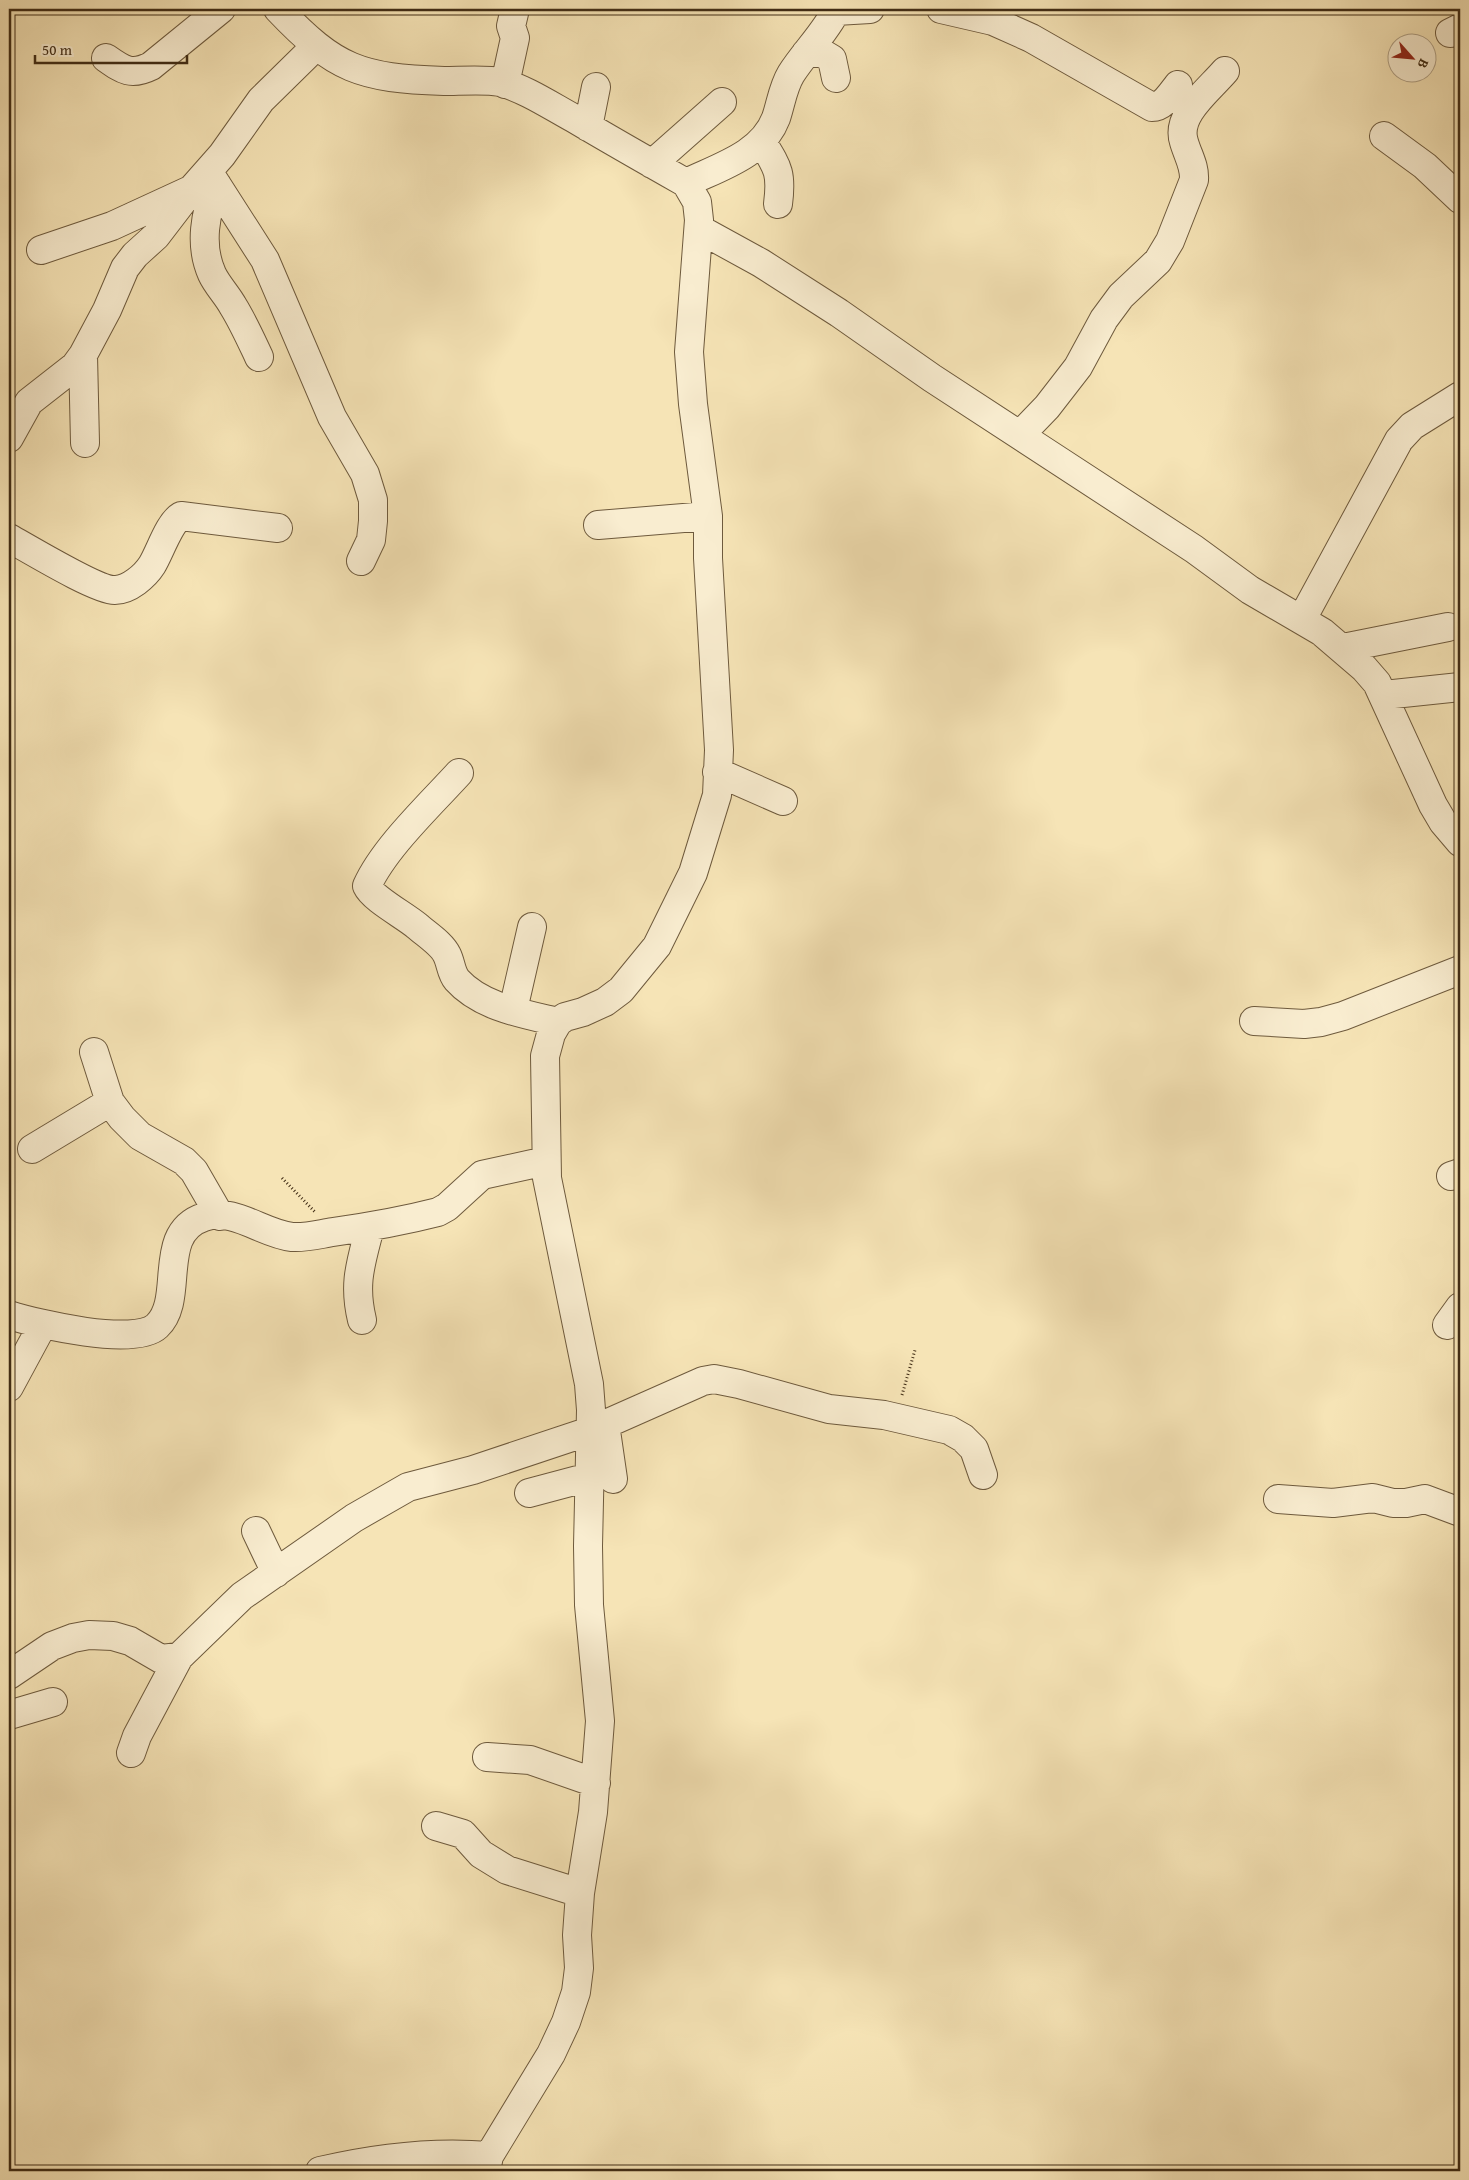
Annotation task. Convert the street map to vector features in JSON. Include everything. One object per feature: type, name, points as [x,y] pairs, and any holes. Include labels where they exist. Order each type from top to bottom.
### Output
[{"type":"street","points":[[106,58],[122,69],[140,71],[151,66],[221,9]]},
{"type":"street","points":[[278,9],[316,46],[342,64],[368,74],[403,79],[490,80],[505,84],[550,105],[686,183],[697,202],[699,229],[689,352],[693,404],[708,516],[708,558],[719,750],[716,795],[693,873],[657,946],[621,990],[605,1002],[583,1012],[565,1017],[558,1022],[551,1034],[545,1056],[547,1178],[598,1428],[601,1478],[589,1605],[600,1721],[596,1783],[580,1893],[577,1935],[579,1968],[576,1992],[566,2022],[551,2054],[488,2163],[455,2153],[358,2162],[320,2171]]},
{"type":"street","points":[[505,84],[515,38],[511,26],[515,9]]},
{"type":"street","points":[[686,183],[752,151],[762,142],[776,118],[788,80],[836,10],[870,9]]},
{"type":"street","points":[[940,9],[993,21],[1031,38],[1152,107],[1158,106],[1178,85]]},
{"type":"street","points":[[9,438],[29,402],[75,366],[83,356],[107,310],[125,268],[206,182],[222,155],[261,100],[316,46]]},
{"type":"street","points":[[806,53],[822,53],[832,59],[836,78]]},
{"type":"street","points":[[1020,435],[1047,407],[1078,367],[1104,319],[1121,296],[1150,271],[1170,241],[1194,180],[1195,169],[1181,134],[1183,122],[1192,108],[1226,71]]},
{"type":"street","points":[[588,127],[596,87]]},
{"type":"street","points":[[652,164],[722,102]]},
{"type":"street","points":[[1384,136],[1425,166],[1460,199]]},
{"type":"street","points":[[762,142],[777,166],[780,183],[778,204]]},
{"type":"street","points":[[41,250],[112,226],[206,182]]},
{"type":"street","points":[[206,182],[205,237],[207,261],[212,275],[232,304],[259,357]]},
{"type":"street","points":[[206,182],[265,260],[332,417],[364,474],[374,500],[374,520],[371,540],[361,561]]},
{"type":"street","points":[[699,229],[761,263],[1194,550],[1250,590],[1302,619],[1343,648],[1377,683],[1433,805],[1443,822],[1460,842]]},
{"type":"street","points":[[83,356],[85,443]]},
{"type":"street","points":[[1302,619],[1398,440],[1412,426],[1460,396]]},
{"type":"street","points":[[9,538],[103,588],[118,590],[130,586],[151,567],[174,523],[181,516],[278,528]]},
{"type":"street","points":[[598,524],[708,516]]},
{"type":"street","points":[[1343,648],[1448,627]]},
{"type":"street","points":[[1384,695],[1460,687]]},
{"type":"street","points":[[718,772],[782,801]]},
{"type":"street","points":[[459,773],[399,840],[372,874],[367,886],[371,894],[383,900],[416,925],[446,953],[456,978],[466,989],[493,1004],[558,1022]]},
{"type":"street","points":[[513,1010],[532,927]]},
{"type":"street","points":[[1254,1021],[1304,1024],[1321,1022],[1343,1016],[1460,970]]},
{"type":"street","points":[[94,1052],[110,1102],[122,1118],[140,1136],[184,1161],[194,1171],[220,1216]]},
{"type":"street","points":[[32,1149],[110,1102]]},
{"type":"street","points":[[9,1315],[74,1330],[122,1334],[146,1333],[156,1327],[167,1309],[172,1270],[182,1234],[190,1224],[205,1217],[232,1217],[291,1237],[370,1227],[438,1212],[461,1195],[482,1175],[546,1161]]},
{"type":"street","points":[[362,1320],[357,1300],[357,1275],[370,1227]]},
{"type":"street","points":[[9,1386],[43,1324]]},
{"type":"street","points":[[131,1754],[137,1736],[178,1657],[242,1596],[354,1518],[408,1487],[473,1470],[598,1428],[703,1381],[714,1380],[770,1391],[829,1409],[896,1417],[949,1430],[963,1438],[974,1449],[984,1475]]},
{"type":"street","points":[[529,1493],[601,1478]]},
{"type":"street","points":[[1278,1499],[1333,1503],[1373,1498],[1393,1503],[1406,1503],[1425,1499],[1460,1512]]},
{"type":"street","points":[[256,1531],[276,1573]]},
{"type":"street","points":[[9,1675],[52,1646],[73,1638],[89,1635],[113,1636],[130,1641],[161,1659],[178,1657]]},
{"type":"street","points":[[9,1658],[33,1643],[51,1637],[73,1638]]},
{"type":"street","points":[[9,1715],[54,1702]]},
{"type":"street","points":[[487,1757],[530,1760],[596,1783]]},
{"type":"street","points":[[436,1826],[464,1834],[485,1858],[507,1870],[580,1893]]},
{"type":"path","points":[[282,1178],[333,1232]]},
{"type":"path","points":[[896,1417],[915,1350]]}]
